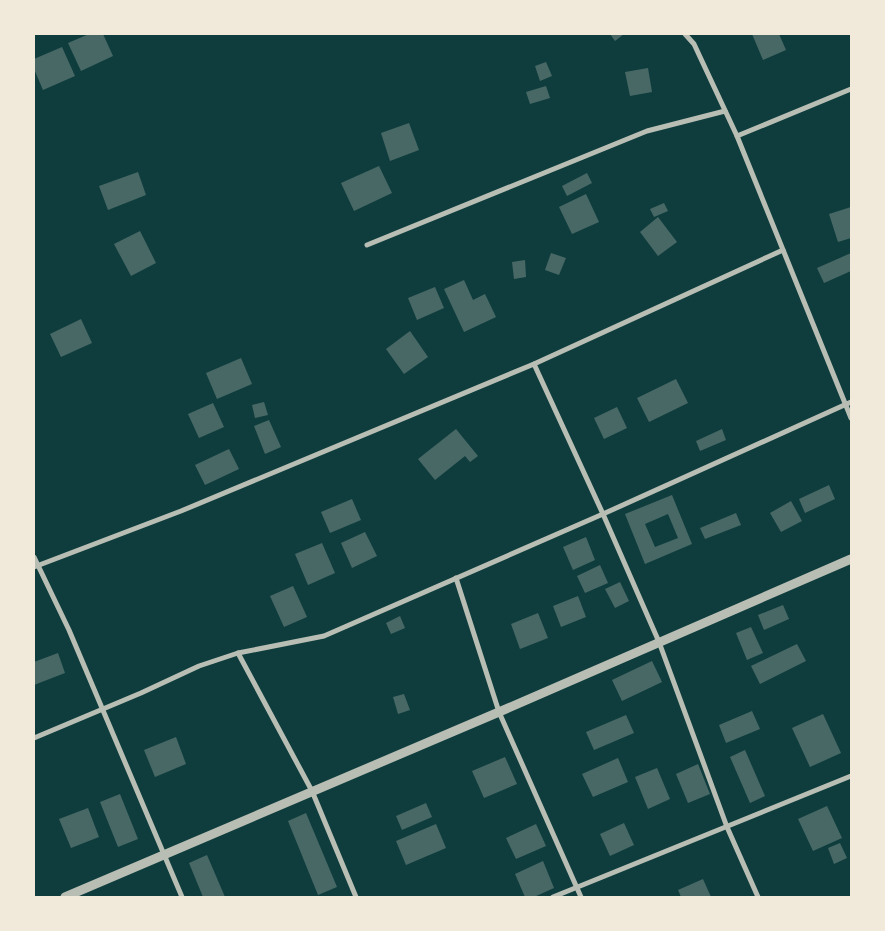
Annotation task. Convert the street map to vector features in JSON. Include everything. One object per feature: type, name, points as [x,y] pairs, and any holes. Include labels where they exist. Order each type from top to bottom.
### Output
[{"type":"street","points":[[685,34],[694,44],[737,136],[851,418]]},
{"type":"street","points":[[737,136],[851,89]]},
{"type":"street","points":[[367,245],[647,131],[725,111]]},
{"type":"street","points":[[36,567],[181,511],[534,364],[783,250]]},
{"type":"street","points":[[534,364],[659,642],[727,827],[758,897]]},
{"type":"street","points":[[34,738],[141,693],[199,666],[238,653],[324,636],[603,514],[851,402]]},
{"type":"street","points":[[34,557],[36,567],[69,630],[182,897]]},
{"type":"street","points":[[66,897],[851,559]]},
{"type":"street","points":[[456,578],[499,712],[581,897]]},
{"type":"street","points":[[238,653],[312,791],[356,897]]},
{"type":"street","points":[[553,897],[851,776]]},
{"type":"building","points":[[89,34],[103,34],[113,56],[81,71],[68,43]]},
{"type":"building","points":[[610,34],[624,34],[615,41]]},
{"type":"building","points":[[752,34],[779,34],[786,50],[763,60]]},
{"type":"building","points":[[62,47],[75,76],[43,90],[34,69],[34,59]]},
{"type":"building","points":[[546,62],[552,76],[540,81],[535,66]]},
{"type":"building","points":[[648,68],[652,92],[630,96],[625,72]]},
{"type":"building","points":[[546,86],[550,98],[530,104],[526,92]]},
{"type":"building","points":[[409,123],[419,150],[390,161],[381,133]]},
{"type":"building","points":[[379,166],[392,193],[354,211],[341,183]]},
{"type":"building","points":[[138,172],[146,195],[108,210],[99,186]]},
{"type":"building","points":[[587,173],[592,183],[567,196],[562,186]]},
{"type":"building","points":[[586,194],[599,222],[572,234],[559,207]]},
{"type":"building","points":[[664,203],[668,211],[654,217],[650,209]]},
{"type":"building","points":[[851,207],[851,238],[838,242],[829,214]]},
{"type":"building","points":[[658,217],[677,242],[658,256],[640,232]]},
{"type":"building","points":[[140,231],[156,263],[131,276],[114,244]]},
{"type":"building","points":[[551,253],[566,258],[559,275],[545,270]]},
{"type":"building","points":[[851,253],[851,271],[824,283],[817,268]]},
{"type":"building","points":[[525,260],[526,277],[514,279],[512,262]]},
{"type":"building","points":[[464,280],[473,300],[485,294],[496,317],[464,332],[444,289]]},
{"type":"building","points":[[435,287],[444,308],[417,320],[408,298]]},
{"type":"building","points":[[81,319],[92,343],[61,357],[50,334]]},
{"type":"building","points":[[410,331],[428,357],[404,374],[386,349]]},
{"type":"building","points":[[241,358],[252,384],[217,399],[206,373]]},
{"type":"building","points":[[676,379],[688,403],[649,422],[637,398]]},
{"type":"building","points":[[264,402],[268,415],[255,418],[252,405]]},
{"type":"building","points":[[213,403],[224,427],[199,438],[188,414]]},
{"type":"building","points":[[617,407],[627,428],[604,439],[594,418]]},
{"type":"building","points":[[269,420],[281,447],[265,454],[254,426]]},
{"type":"building","points":[[456,429],[478,456],[470,462],[465,456],[435,480],[418,459]]},
{"type":"building","points":[[722,429],[726,440],[700,451],[696,441]]},
{"type":"building","points":[[229,449],[239,469],[205,485],[195,465]]},
{"type":"building","points":[[829,485],[835,499],[805,513],[799,499]]},
{"type":"building","points":[[672,495],[692,544],[645,564],[625,514]],"holes":[[[668,514],[678,538],[655,547],[645,524]]]},
{"type":"building","points":[[352,499],[361,520],[330,533],[321,512]]},
{"type":"building","points":[[791,501],[802,521],[781,532],[770,513]]},
{"type":"building","points":[[736,513],[741,525],[705,539],[700,528]]},
{"type":"building","points":[[365,532],[377,556],[352,568],[341,543]]},
{"type":"building","points":[[586,537],[595,560],[573,570],[563,547]]},
{"type":"building","points":[[322,543],[335,573],[308,585],[295,554]]},
{"type":"building","points":[[600,565],[608,583],[585,593],[577,576]]},
{"type":"building","points":[[620,582],[629,601],[615,608],[605,589]]},
{"type":"building","points":[[293,586],[307,617],[284,627],[270,596]]},
{"type":"building","points":[[578,596],[586,617],[561,627],[553,606]]},
{"type":"building","points":[[783,605],[789,619],[764,630],[758,615]]},
{"type":"building","points":[[538,613],[548,638],[520,649],[511,624]]},
{"type":"building","points":[[400,616],[405,628],[391,634],[386,623]]},
{"type":"building","points":[[751,627],[763,653],[747,660],[736,633]]},
{"type":"building","points":[[797,644],[806,661],[760,684],[751,666]]},
{"type":"building","points":[[58,653],[65,673],[34,685],[34,662]]},
{"type":"building","points":[[652,661],[662,682],[622,701],[612,680]]},
{"type":"building","points":[[404,694],[410,710],[398,714],[393,697]]},
{"type":"building","points":[[752,711],[760,729],[726,743],[719,725]]},
{"type":"building","points":[[823,714],[841,753],[810,767],[792,728]]},
{"type":"building","points":[[626,715],[634,733],[594,750],[586,732]]},
{"type":"building","points":[[176,737],[186,764],[155,777],[144,750]]},
{"type":"building","points":[[745,750],[765,796],[750,803],[730,757]]},
{"type":"building","points":[[505,757],[517,784],[484,798],[472,771]]},
{"type":"building","points":[[618,758],[628,782],[593,797],[582,774]]},
{"type":"building","points":[[698,764],[710,794],[688,803],[676,774]]},
{"type":"building","points":[[657,768],[670,799],[648,809],[635,777]]},
{"type":"building","points":[[120,794],[138,839],[118,847],[100,802]]},
{"type":"building","points":[[426,803],[432,817],[402,830],[396,816]]},
{"type":"building","points":[[827,806],[842,838],[813,851],[798,819]]},
{"type":"building","points":[[88,808],[99,837],[71,848],[59,819]]},
{"type":"building","points":[[306,813],[337,887],[318,895],[288,821]]},
{"type":"building","points":[[624,823],[634,845],[610,856],[600,834]]},
{"type":"building","points":[[436,824],[446,848],[406,865],[396,841]]},
{"type":"building","points":[[536,824],[546,846],[516,859],[506,838]]},
{"type":"building","points":[[840,843],[847,858],[834,864],[828,848]]},
{"type":"building","points":[[207,855],[225,897],[203,897],[189,863]]},
{"type":"building","points":[[543,861],[554,888],[534,897],[525,897],[515,874]]},
{"type":"building","points":[[703,879],[711,897],[681,897],[678,890]]}]
